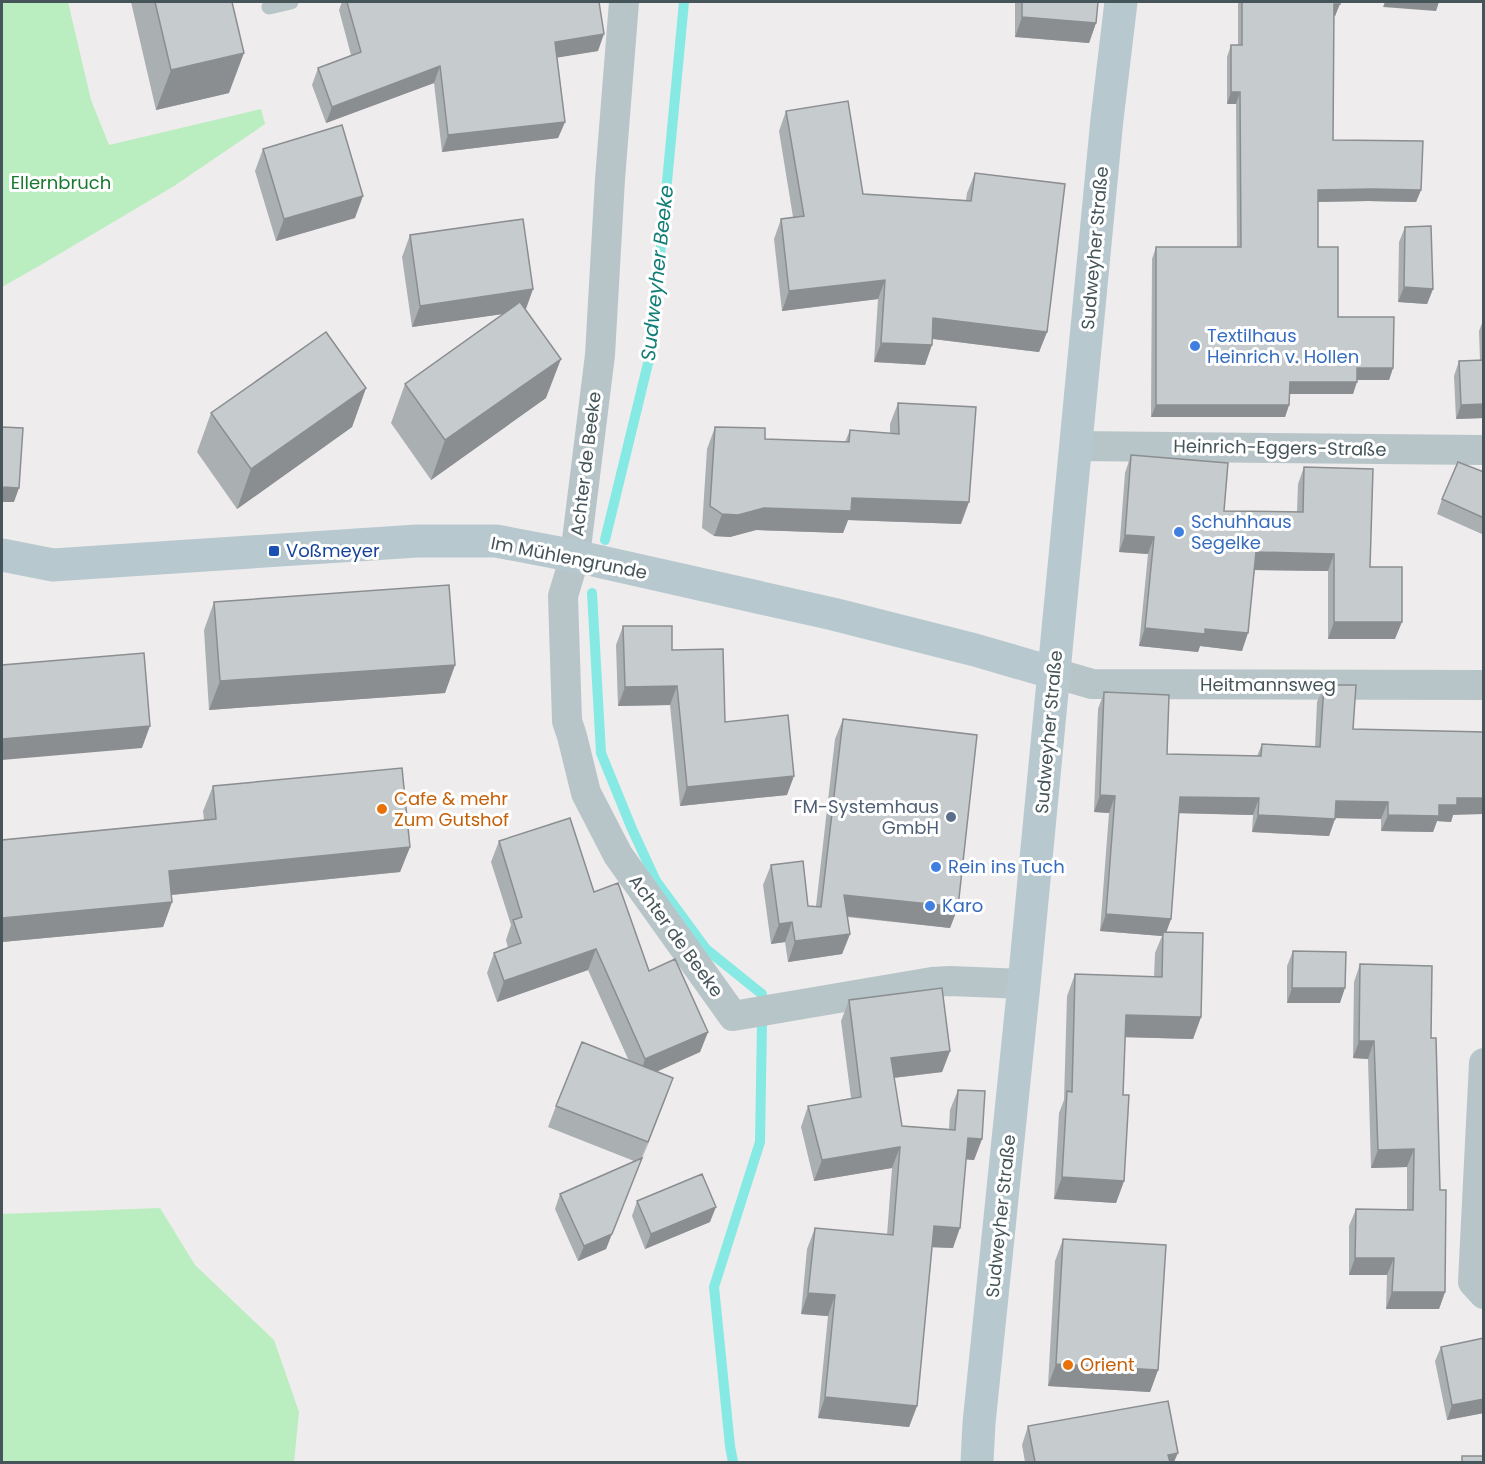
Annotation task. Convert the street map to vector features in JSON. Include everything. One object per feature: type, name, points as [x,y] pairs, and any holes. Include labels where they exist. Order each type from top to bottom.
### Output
[{"type":"main road","name":"Sudweyher Straße","points":[[977,1462],[1107,119],[1121,2]]},
{"type":"main road","name":"Im Mühlengrunde","points":[[2,555],[53,565],[417,541],[496,541],[575,556],[833,614],[975,650],[1054,673]]},
{"type":"street","name":"Achter de Beeke","points":[[624,2],[610,179],[600,355],[575,556],[563,596],[567,721],[586,793],[618,855],[733,1016],[933,982],[1024,984]]},
{"type":"street","name":"Heinrich-Eggers-Straße","points":[[1076,446],[1484,450]]},
{"type":"street","name":"Heitmannsweg","points":[[1054,673],[1092,684],[1484,685]]},
{"type":"street","points":[[1484,1063],[1473,1282],[1484,1294]]},
{"type":"lane","points":[[269,8],[291,2]]},
{"type":"green space","name":"Ellernbruch","points":[[2,2],[68,2],[91,100],[109,145],[261,109],[265,124],[174,186],[2,287]]},
{"type":"green space","points":[[160,1208],[195,1265],[274,1340],[299,1412],[294,1462],[2,1462],[2,1214]]},
{"type":"building","points":[[155,2],[232,2],[244,53],[171,70]]},
{"type":"building","points":[[347,2],[599,2],[604,34],[555,42],[565,122],[448,135],[440,66],[332,107],[318,68],[361,52]]},
{"type":"building","points":[[1022,2],[1098,2],[1096,23],[1022,17]]},
{"type":"building","points":[[1242,2],[1340,2],[1340,4],[1334,4],[1333,140],[1423,141],[1421,190],[1318,190],[1318,247],[1338,247],[1338,317],[1394,317],[1393,368],[1357,368],[1357,382],[1290,382],[1289,405],[1156,405],[1156,247],[1241,247],[1240,92],[1231,92],[1231,45],[1242,45]]},
{"type":"building","points":[[848,101],[863,194],[971,201],[975,173],[1065,184],[1047,332],[933,318],[932,345],[881,343],[885,280],[789,291],[781,219],[804,216],[786,111]]},
{"type":"building","points":[[342,125],[363,196],[284,219],[263,149]]},
{"type":"building","points":[[523,219],[533,289],[420,306],[410,235]]},
{"type":"building","points":[[1431,226],[1433,289],[1404,287],[1405,227]]},
{"type":"building","points":[[520,302],[561,359],[445,440],[405,384]]},
{"type":"building","points":[[326,332],[366,388],[251,469],[211,413]]},
{"type":"building","points":[[1484,360],[1484,404],[1461,405],[1459,361]]},
{"type":"building","points":[[898,403],[976,407],[969,502],[852,498],[851,511],[764,508],[738,515],[722,514],[710,506],[715,427],[765,428],[765,439],[849,442],[850,430],[899,434]]},
{"type":"building","points":[[2,427],[23,428],[19,488],[2,487]]},
{"type":"building","points":[[1131,455],[1228,463],[1224,511],[1303,512],[1304,467],[1373,469],[1370,567],[1402,567],[1402,622],[1334,622],[1334,554],[1256,552],[1248,633],[1205,629],[1205,634],[1145,628],[1154,537],[1125,535]]},
{"type":"building","points":[[1458,462],[1484,472],[1484,518],[1442,499]]},
{"type":"building","points":[[449,585],[455,665],[220,681],[214,602]]},
{"type":"building","points":[[623,626],[672,626],[672,650],[723,649],[725,722],[788,715],[794,776],[687,787],[677,686],[625,687]]},
{"type":"building","points":[[144,653],[150,726],[2,739],[2,665]]},
{"type":"building","points":[[1324,685],[1356,685],[1353,729],[1484,732],[1484,798],[1457,798],[1457,805],[1439,805],[1439,816],[1388,815],[1388,802],[1336,801],[1335,819],[1258,815],[1259,798],[1180,797],[1171,919],[1106,914],[1115,796],[1100,795],[1104,692],[1169,695],[1167,754],[1261,756],[1262,744],[1320,747]]},
{"type":"building","points":[[843,719],[977,735],[958,907],[844,895],[850,934],[795,941],[792,922],[779,924],[771,865],[803,861],[808,906],[821,907]]},
{"type":"building","points":[[402,768],[410,847],[169,871],[172,902],[2,918],[2,840],[216,819],[213,786]]},
{"type":"building","points":[[570,818],[594,892],[618,883],[649,971],[675,959],[708,1032],[645,1059],[596,949],[504,981],[494,953],[521,943],[513,920],[522,917],[499,841]]},
{"type":"building","points":[[1163,932],[1203,933],[1201,1017],[1126,1015],[1123,1095],[1129,1095],[1124,1181],[1062,1177],[1067,1091],[1072,1092],[1075,974],[1162,977]]},
{"type":"building","points":[[1293,951],[1346,952],[1345,988],[1292,988]]},
{"type":"building","points":[[1360,964],[1432,966],[1431,1038],[1436,1038],[1440,1190],[1446,1190],[1445,1292],[1392,1292],[1394,1258],[1355,1258],[1356,1209],[1413,1210],[1414,1149],[1378,1150],[1374,1041],[1359,1041]]},
{"type":"building","points":[[942,988],[950,1051],[891,1058],[902,1126],[955,1130],[958,1090],[985,1091],[982,1139],[968,1138],[960,1228],[934,1226],[917,1406],[825,1397],[835,1295],[808,1293],[815,1228],[893,1235],[900,1147],[822,1160],[808,1106],[861,1097],[849,1000]]},
{"type":"building","points":[[582,1042],[673,1078],[648,1142],[556,1106]]},
{"type":"building","points":[[642,1158],[612,1234],[584,1246],[560,1194]]},
{"type":"building","points":[[702,1174],[716,1207],[651,1234],[637,1201]]},
{"type":"building","points":[[1063,1239],[1166,1245],[1158,1370],[1056,1364]]},
{"type":"building","points":[[1484,1338],[1484,1399],[1452,1405],[1441,1347]]},
{"type":"building","points":[[1168,1401],[1178,1453],[1168,1455],[1170,1462],[1035,1462],[1028,1426]]},
{"type":"building","points":[[1462,1456],[1484,1456],[1484,1462],[1462,1462]]},
{"type":"waterway","name":"Sudweyher Beeke","points":[[605,540],[651,351],[684,2]]},
{"type":"waterway","name":"Sudweyher Beeke","points":[[592,593],[601,753],[632,829],[656,881],[706,949],[762,994]]},
{"type":"waterway","name":"Sudweyher Beeke","points":[[733,1462],[714,1287],[760,1142],[762,1022]]},
{"type":"place","name":"Textilhaus Heinrich v. Hollen","points":[[1195,346]]},
{"type":"place","name":"Schuhhaus Segelke","points":[[1179,532]]},
{"type":"place","name":"Voßmeyer","points":[[274,551]]},
{"type":"place","name":"Cafe & mehr Zum Gutshof","points":[[382,809]]},
{"type":"place","name":"FM-Systemhaus GmbH","points":[[951,817]]},
{"type":"place","name":"Rein ins Tuch","points":[[936,867]]},
{"type":"place","name":"Karo","points":[[930,906]]},
{"type":"place","name":"Orient","points":[[1068,1365]]}]
